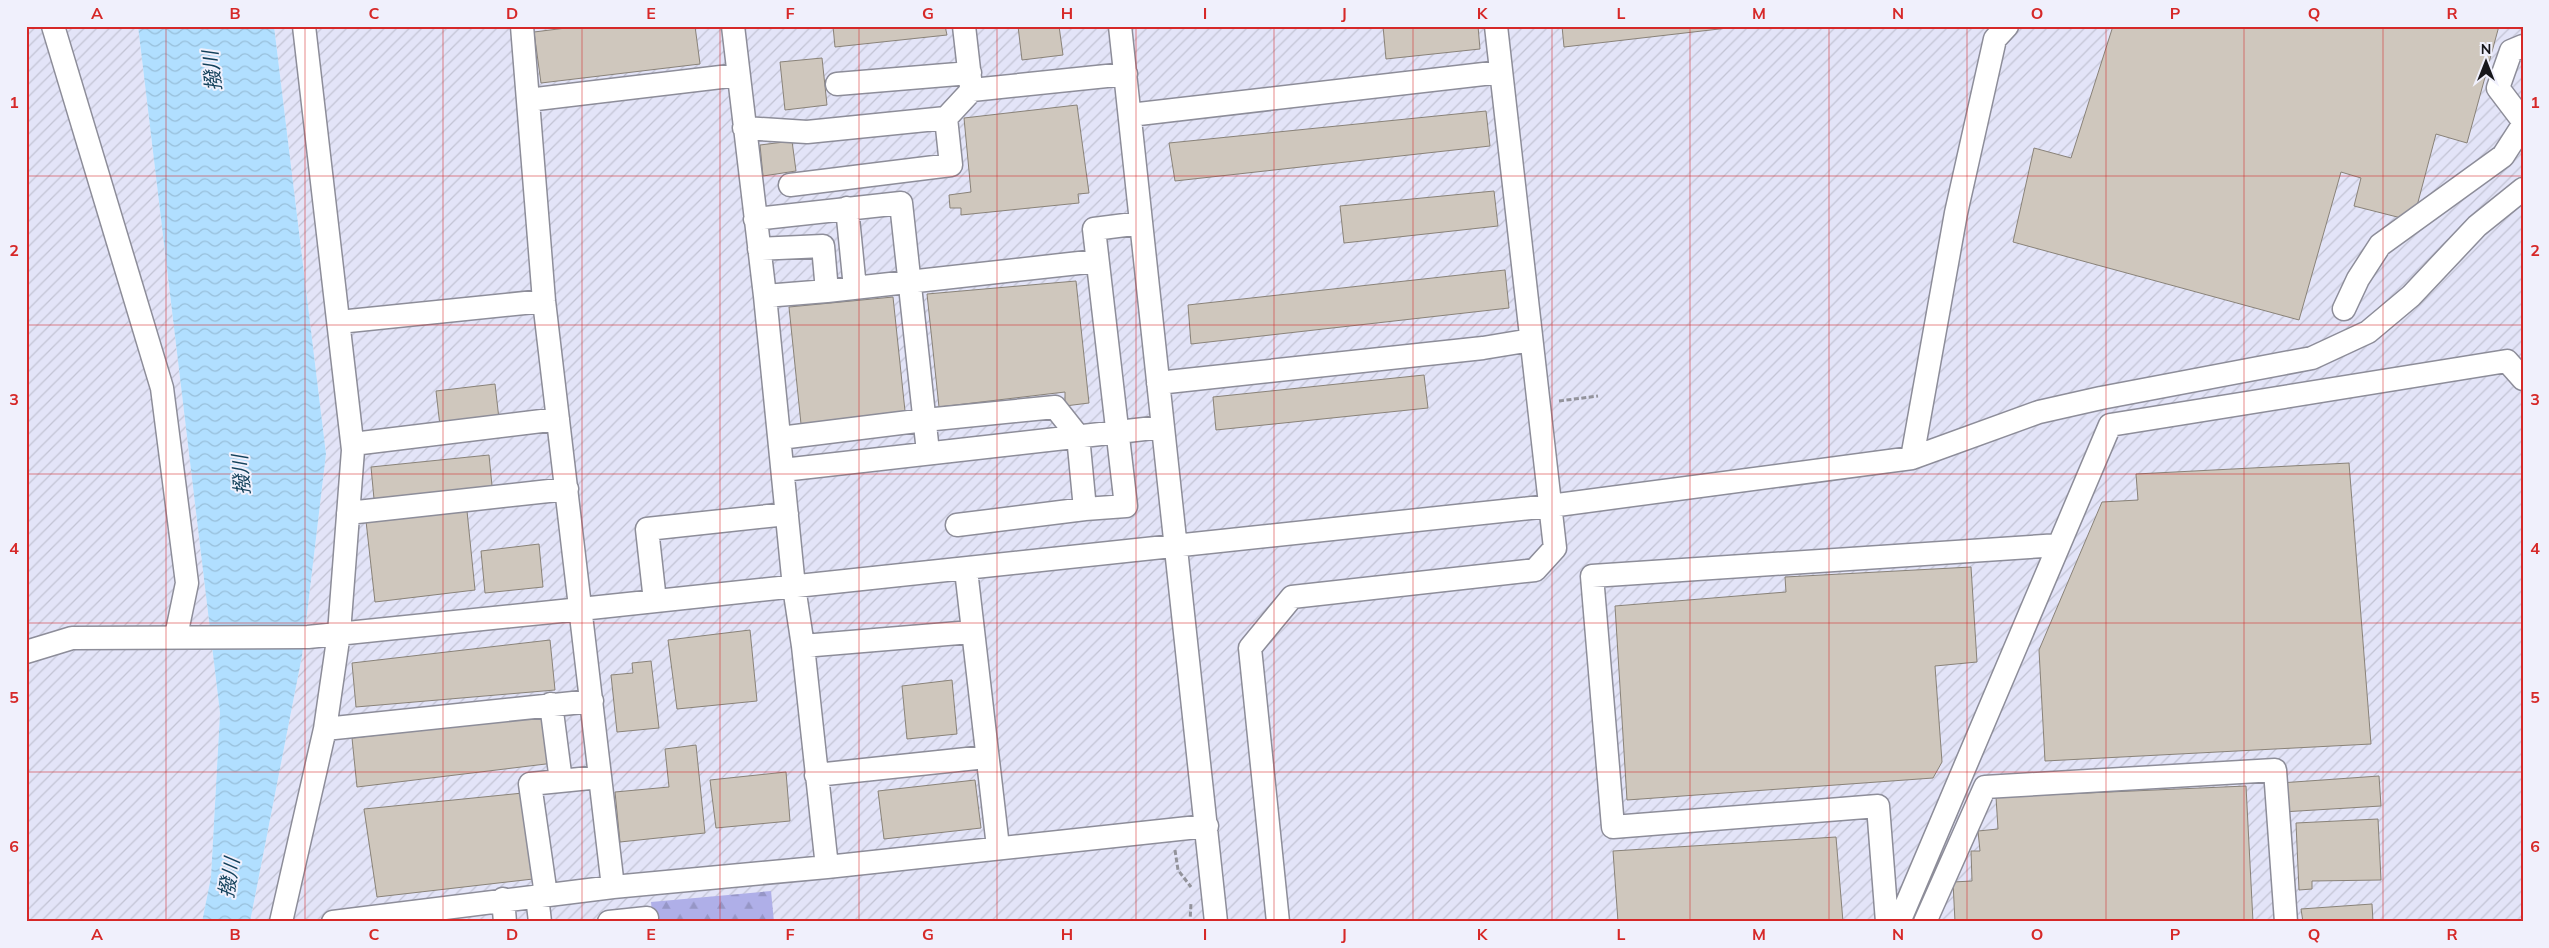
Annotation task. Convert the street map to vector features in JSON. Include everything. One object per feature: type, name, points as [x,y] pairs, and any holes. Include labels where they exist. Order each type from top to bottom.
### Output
[{"type":"street","points":[[53,26],[162,388],[187,584],[176,636]]},
{"type":"street","points":[[281,922],[325,729],[339,633],[353,444],[304,26]]},
{"type":"street","points":[[522,26],[544,301],[613,887]]},
{"type":"street","points":[[732,26],[765,296],[794,587],[803,646],[816,775],[828,867]]},
{"type":"street","points":[[790,186],[951,165],[946,118],[971,82],[964,26]]},
{"type":"street","points":[[1120,26],[1216,922]]},
{"type":"street","points":[[1278,922],[1250,648],[1292,597],[1535,570],[1555,548],[1496,26]]},
{"type":"street","points":[[1912,458],[1956,213],[1995,39],[2007,26]]},
{"type":"street","points":[[2523,46],[2511,51],[2498,88],[2523,121]]},
{"type":"street","points":[[1130,115],[1501,72]]},
{"type":"street","points":[[838,84],[971,82],[1126,74]]},
{"type":"street","points":[[528,100],[738,75]]},
{"type":"street","points":[[744,128],[807,132],[946,118]]},
{"type":"street","points":[[2344,309],[2358,279],[2380,245],[2503,156],[2523,125]]},
{"type":"street","points":[[26,652],[72,638],[176,636],[308,637],[966,570],[1550,506],[1912,458],[2039,412],[2101,398],[2312,358],[2368,332],[2411,296],[2477,226],[2523,189]]},
{"type":"street","points":[[755,219],[901,203],[928,452]]},
{"type":"street","points":[[847,208],[855,288]]},
{"type":"street","points":[[957,525],[1085,509],[1126,506],[1094,229],[1141,223]]},
{"type":"street","points":[[759,249],[823,246],[828,291]]},
{"type":"street","points":[[765,296],[910,284],[1097,261]]},
{"type":"street","points":[[339,322],[544,301]]},
{"type":"street","points":[[1158,383],[1483,348],[1531,340]]},
{"type":"street","points":[[1899,922],[2110,425],[2515,362],[2523,379]]},
{"type":"street","points":[[780,438],[925,420],[1055,407],[1078,436],[1085,509]]},
{"type":"street","points":[[353,444],[558,419]]},
{"type":"street","points":[[783,470],[928,452],[1162,427]]},
{"type":"street","points":[[348,513],[567,489]]},
{"type":"street","points":[[655,601],[647,529],[787,514]]},
{"type":"street","points":[[1888,922],[1878,806],[1612,827],[1592,576],[2059,546]]},
{"type":"street","points":[[966,570],[971,632],[998,847]]},
{"type":"street","points":[[803,646],[971,632]]},
{"type":"street","points":[[325,729],[592,701]]},
{"type":"street","points":[[552,704],[561,780]]},
{"type":"street","points":[[816,775],[986,757]]},
{"type":"street","points":[[1925,922],[1986,787],[2275,770],[2286,922]]},
{"type":"street","points":[[540,922],[542,896],[530,784],[600,777]]},
{"type":"street","points":[[333,922],[503,899],[828,867],[998,847],[1207,826]]},
{"type":"street","points":[[609,922],[648,920],[643,884]]},
{"type":"street","points":[[503,899],[505,922]]},
{"type":"path","points":[[1539,403],[1598,396]]},
{"type":"path","points":[[1172,831],[1178,870],[1192,889]]},
{"type":"path","points":[[1187,922],[1190,922],[1192,897]]},
{"type":"shaded area","points":[[26,26],[138,26],[220,713],[211,877],[202,922],[26,922]]},
{"type":"shaded area","points":[[274,26],[2523,26],[2523,922],[250,922],[302,656],[326,454]]},
{"type":"green space","points":[[771,891],[774,922],[653,922],[651,902]]},
{"type":"water","name":"撥川","points":[[138,26],[274,26],[326,454],[302,656],[250,922],[202,922],[211,877],[220,713]]},
{"type":"building","points":[[582,26],[695,26],[700,64],[541,83],[534,32]]},
{"type":"building","points":[[833,26],[945,26],[947,35],[835,47]]},
{"type":"building","points":[[1018,26],[1059,26],[1063,55],[1022,60]]},
{"type":"building","points":[[1383,26],[1478,26],[1480,49],[1386,59]]},
{"type":"building","points":[[1562,26],[1745,26],[1564,47]]},
{"type":"building","points":[[2113,26],[2499,26],[2467,143],[2436,134],[2413,221],[2354,206],[2361,178],[2341,172],[2299,320],[2013,242],[2034,148],[2071,158]]},
{"type":"building","points":[[822,58],[827,105],[785,110],[780,62]]},
{"type":"building","points":[[1077,105],[1089,193],[1078,194],[1079,203],[961,215],[961,208],[950,208],[949,195],[971,192],[964,118]]},
{"type":"building","points":[[1486,111],[1490,146],[1175,181],[1169,143]]},
{"type":"building","points":[[792,141],[796,171],[763,176],[760,145]]},
{"type":"building","points":[[1494,191],[1498,226],[1344,243],[1340,206]]},
{"type":"building","points":[[1505,270],[1509,308],[1191,344],[1188,305]]},
{"type":"building","points":[[1076,281],[1089,403],[1065,406],[1065,392],[939,407],[927,294]]},
{"type":"building","points":[[893,297],[905,411],[801,424],[789,307]]},
{"type":"building","points":[[1424,375],[1428,408],[1216,430],[1213,397]]},
{"type":"building","points":[[495,384],[499,419],[440,426],[436,391]]},
{"type":"building","points":[[489,455],[492,486],[374,499],[371,467]]},
{"type":"building","points":[[2349,463],[2371,744],[2045,761],[2039,650],[2102,502],[2138,500],[2136,474]]},
{"type":"building","points":[[467,511],[475,590],[375,602],[366,521]]},
{"type":"building","points":[[539,544],[543,587],[485,593],[481,551]]},
{"type":"building","points":[[1971,567],[1977,662],[1935,666],[1942,762],[1933,778],[1627,800],[1615,606],[1786,592],[1785,577]]},
{"type":"building","points":[[750,630],[757,701],[677,709],[668,640]]},
{"type":"building","points":[[550,640],[555,690],[356,707],[352,663]]},
{"type":"building","points":[[651,661],[659,728],[617,732],[611,675],[633,673],[632,663]]},
{"type":"building","points":[[952,680],[957,734],[907,739],[902,686]]},
{"type":"building","points":[[550,716],[554,763],[357,787],[352,738]]},
{"type":"building","points":[[696,745],[705,833],[620,842],[615,792],[669,787],[665,749]]},
{"type":"building","points":[[786,772],[790,821],[716,828],[710,780]]},
{"type":"building","points":[[2379,776],[2381,806],[2282,812],[2280,783]]},
{"type":"building","points":[[975,780],[981,828],[884,839],[878,791]]},
{"type":"building","points":[[2246,786],[2253,922],[1955,922],[1953,882],[1972,881],[1971,851],[1980,851],[1978,831],[1998,829],[1996,797]]},
{"type":"building","points":[[523,793],[533,879],[377,897],[364,809]]},
{"type":"building","points":[[2378,819],[2381,880],[2312,881],[2312,889],[2299,890],[2296,823]]},
{"type":"building","points":[[1836,837],[1843,922],[1618,922],[1613,851]]},
{"type":"building","points":[[2372,904],[2373,922],[2303,922],[2301,909]]}]
